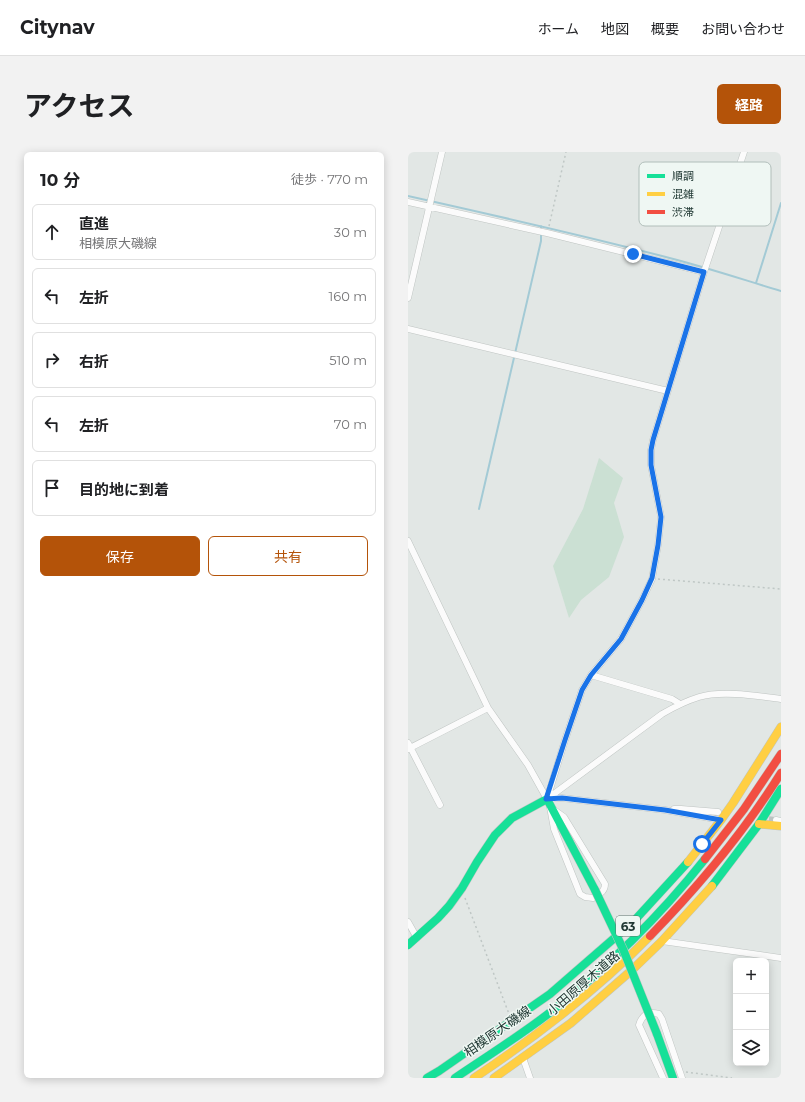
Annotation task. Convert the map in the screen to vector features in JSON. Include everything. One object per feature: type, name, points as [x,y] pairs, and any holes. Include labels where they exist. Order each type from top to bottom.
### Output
[{"type":"main road","name":"相模原大磯線","points":[[427,1078],[550,994],[634,921],[682,869],[720,816],[733,804],[781,727]]},
{"type":"main road","name":"小田原厚木道路","points":[[455,1078],[519,1036],[590,980],[628,945],[698,869],[736,821],[781,754]]},
{"type":"main road","name":"小田原厚木道路","points":[[474,1078],[524,1045],[560,1016],[595,987],[667,920],[706,876],[747,824],[781,773]]},
{"type":"main road","name":"63","points":[[494,1078],[571,1023],[632,970],[662,941],[713,884],[759,824],[781,789]]},
{"type":"main road","points":[[408,945],[449,906],[495,835],[512,818],[548,803],[595,890],[623,949],[673,1078]]},
{"type":"main road","points":[[759,824],[780,823]]},
{"type":"street","points":[[408,298],[442,152]]},
{"type":"street","points":[[741,162],[744,152]]},
{"type":"street","points":[[408,202],[547,233],[704,272]]},
{"type":"street","points":[[548,803],[565,740],[582,690],[591,675],[621,639],[652,578],[661,517],[651,465],[651,450],[704,272],[719,226]]},
{"type":"street","points":[[408,329],[668,391]]},
{"type":"street","points":[[408,541],[488,708],[528,765],[548,803],[554,829],[580,894],[585,897],[593,898],[603,891],[605,884],[564,818],[548,803]]},
{"type":"street","points":[[591,675],[672,699],[680,704]]},
{"type":"street","points":[[548,803],[662,714],[680,704],[701,696],[724,694],[781,699]]},
{"type":"street","points":[[440,805],[409,746],[488,708]]},
{"type":"street","points":[[548,803],[562,798],[720,816]]},
{"type":"street","points":[[408,922],[416,938]]},
{"type":"street","points":[[662,941],[781,958]]},
{"type":"street","points":[[632,970],[650,1013]]},
{"type":"street","points":[[663,1078],[639,1025],[641,1019],[650,1013],[659,1014],[662,1019],[682,1078]]},
{"type":"street","points":[[523,1058],[530,1078]]},
{"type":"path","points":[[550,222],[566,152]]},
{"type":"path","points":[[652,578],[781,589]]},
{"type":"path","points":[[462,888],[512,1021]]},
{"type":"path","points":[[680,1071],[732,1078]]},
{"type":"green space","points":[[599,458],[623,478],[614,503],[624,537],[609,577],[581,600],[569,618],[553,566],[583,509]]},
{"type":"waterway","points":[[408,196],[630,248],[692,264],[781,291]]},
{"type":"waterway","points":[[756,283],[781,203]]},
{"type":"waterway","points":[[479,509],[541,241],[541,226]]},
{"type":"tunnel","points":[[760,818],[776,820]]},
{"type":"traffic: fast","points":[[712,886],[759,824],[781,789]]},
{"type":"traffic: fast","points":[[408,945],[449,906],[495,835],[512,818],[547,799],[595,890]]},
{"type":"traffic: fast","points":[[455,1078],[514,1039],[570,997],[591,979],[650,922],[705,859]]},
{"type":"traffic: fast","points":[[427,1078],[550,994],[634,921],[688,862]]},
{"type":"traffic: fast","points":[[595,890],[623,949],[657,1034]]},
{"type":"traffic: fast","points":[[657,1034],[673,1078]]},
{"type":"traffic: slow","points":[[688,862],[733,803],[781,727]]},
{"type":"traffic: slow","points":[[759,824],[781,826]]},
{"type":"traffic: slow","points":[[494,1078],[571,1023],[632,970],[662,941],[712,886]]},
{"type":"traffic: slow","points":[[474,1078],[521,1046],[566,1012],[588,994],[650,936]]},
{"type":"traffic: jam","points":[[705,859],[744,809],[781,754]]},
{"type":"traffic: jam","points":[[650,936],[686,898],[720,858],[752,816],[781,773]]},
{"type":"route","points":[[633,254],[704,272],[651,450],[651,465],[655,492],[661,517],[652,578],[621,639],[591,675],[582,690],[546,799],[562,798],[665,810],[721,820],[702,844]]}]
